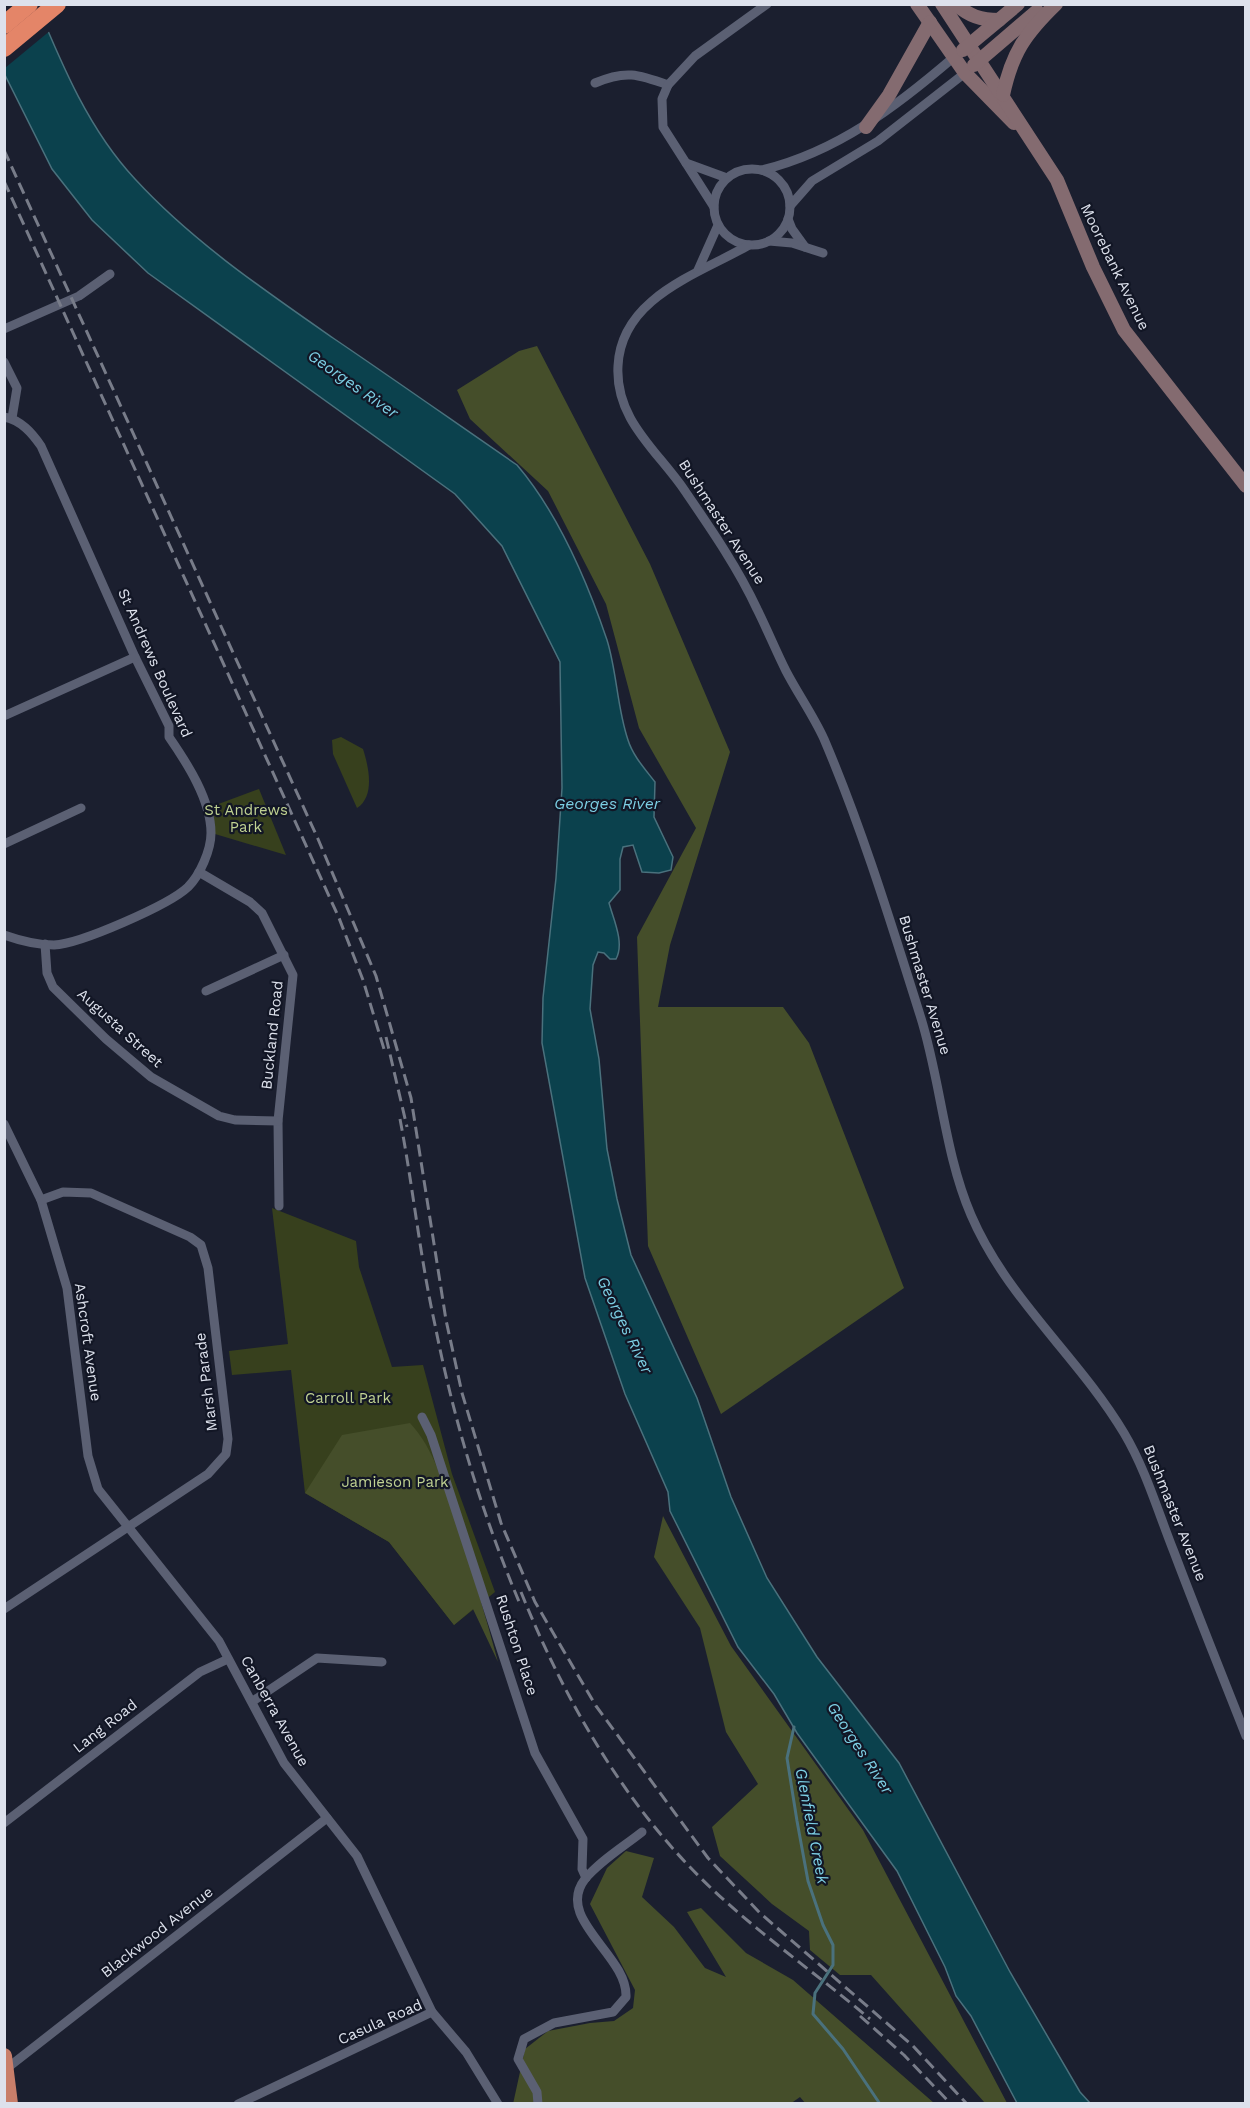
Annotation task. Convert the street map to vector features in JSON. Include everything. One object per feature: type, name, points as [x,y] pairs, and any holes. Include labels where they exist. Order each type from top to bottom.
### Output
[{"type":"highway","points":[[4,25],[29,4]]},
{"type":"highway","points":[[4,48],[57,4]]},
{"type":"highway","points":[[5,2062],[10,2103]]},
{"type":"main road","name":"Moorebank Avenue","points":[[917,4],[965,73],[1031,141]]},
{"type":"main road","name":"Moorebank Avenue","points":[[942,4],[1057,180],[1093,267],[1124,330],[1245,486]]},
{"type":"main road","points":[[955,4],[969,15],[983,20],[999,20]]},
{"type":"main road","points":[[954,57],[1018,4]]},
{"type":"main road","points":[[965,73],[1042,4]]},
{"type":"main road","points":[[1003,95],[1008,69],[1018,48],[1031,28],[1056,4]]},
{"type":"main road","points":[[866,127],[889,94],[930,22]]},
{"type":"street","points":[[767,4],[695,56],[668,85],[662,99],[663,127],[714,207],[718,225],[732,238],[749,245],[768,241],[805,247],[823,253]]},
{"type":"street","points":[[714,207],[719,188],[727,178],[738,171],[762,170],[799,159],[866,127],[954,57]]},
{"type":"street","points":[[595,83],[628,73],[668,85]]},
{"type":"street","points":[[790,206],[812,181],[878,141],[965,73]]},
{"type":"street","points":[[686,163],[727,178]]},
{"type":"street","points":[[762,170],[774,175],[782,183],[788,194],[790,206],[788,219],[782,230],[768,241]]},
{"type":"street","points":[[788,219],[805,247]]},
{"type":"street","points":[[698,270],[718,225]]},
{"type":"street","name":"Bushmaster Avenue","points":[[749,245],[722,261],[698,270],[648,303],[626,332],[621,344],[618,367],[623,404],[630,422],[684,489],[736,569],[786,670],[821,733],[844,789],[922,1021],[945,1125],[969,1211],[995,1263],[1010,1287],[1107,1408],[1137,1456],[1245,1736]]},
{"type":"street","points":[[4,329],[79,296],[110,274]]},
{"type":"street","points":[[4,362],[17,388],[8,418]]},
{"type":"street","name":"St Andrews Boulevard","points":[[4,935],[29,943],[70,943],[90,937],[175,897],[188,887],[199,872],[211,832],[204,801],[169,737],[169,726],[135,657],[41,446],[32,433],[8,418]]},
{"type":"street","points":[[4,716],[135,657]]},
{"type":"street","points":[[4,844],[81,808]]},
{"type":"street","name":"Buckland Road","points":[[199,872],[250,902],[262,914],[293,975],[294,987],[278,1121],[279,1206]]},
{"type":"street","name":"Augusta Street","points":[[45,944],[46,973],[52,987],[106,1039],[151,1077],[219,1116],[235,1120],[278,1121]]},
{"type":"street","points":[[206,991],[284,955]]},
{"type":"street","name":"Ashcroft Avenue","points":[[4,1124],[41,1200],[71,1308],[88,1456],[93,1476],[98,1490],[128,1527]]},
{"type":"street","name":"Marsh Parade","points":[[4,1609],[208,1474],[220,1464],[226,1454],[228,1439],[208,1268],[201,1245],[190,1237],[91,1193],[63,1192],[41,1200]]},
{"type":"street","name":"Rushton Place","points":[[422,1417],[431,1435],[535,1754],[583,1839],[582,1869],[586,1878]]},
{"type":"street","name":"Canberra Avenue","points":[[128,1527],[206,1623],[253,1701],[284,1763],[347,1840],[357,1856],[432,2012]]},
{"type":"street","points":[[253,1701],[317,1658],[382,1662]]},
{"type":"street","name":"Lang Road","points":[[4,1824],[200,1672],[228,1659]]},
{"type":"street","name":"Blackwood Avenue","points":[[5,2062],[327,1818]]},
{"type":"street","points":[[538,2103],[537,2092],[518,2059],[524,2039],[554,2023],[613,2012],[626,1997],[626,1984],[619,1970],[581,1919],[576,1899],[579,1888],[586,1878],[642,1832]]},
{"type":"street","name":"Casula Road","points":[[238,2103],[432,2012],[466,2052],[498,2103]]},
{"type":"green space","points":[[537,346],[650,564],[730,752],[670,945],[658,1007],[783,1007],[809,1043],[904,1288],[721,1414],[648,1246],[637,937],[696,828],[639,728],[606,604],[548,491],[470,419],[457,390],[519,351]]},
{"type":"green space","points":[[341,737],[363,749],[367,765],[368,789],[363,803],[357,808],[333,754],[332,740]]},
{"type":"green space","name":"St Andrews Park","points":[[259,789],[286,855],[215,834],[213,806]]},
{"type":"green space","name":"Carroll Park","points":[[272,1208],[356,1241],[359,1267],[392,1367],[423,1365],[452,1474],[495,1592],[454,1625],[389,1542],[305,1493],[291,1370],[232,1375],[229,1351],[288,1344]]},
{"type":"green space","name":"Jamieson Park","points":[[410,1423],[426,1445],[442,1481],[498,1662],[473,1609],[454,1625],[389,1542],[305,1493],[342,1435]]},
{"type":"green space","points":[[663,1516],[731,1646],[863,1830],[1007,2103],[985,2103],[871,1975],[840,1975],[810,1950],[809,1931],[772,1904],[720,1856],[712,1827],[758,1784],[726,1732],[700,1628],[654,1557]]},
{"type":"green space","points":[[626,1851],[654,1858],[642,1897],[674,1927],[705,1968],[726,1977],[687,1912],[701,1908],[746,1953],[793,1980],[934,2103],[806,2104],[800,2097],[790,2104],[513,2104],[525,2049],[548,2031],[614,2021],[633,2008],[635,1990],[590,1904],[607,1868]]},
{"type":"water","name":"Georges River","points":[[5,5],[37,5],[56,51],[90,118],[119,160],[157,202],[255,283],[517,465],[546,504],[570,548],[607,640],[621,715],[630,746],[655,782],[654,817],[673,857],[671,870],[659,873],[642,872],[633,845],[623,847],[620,859],[620,890],[609,903],[619,938],[618,953],[616,959],[610,959],[604,953],[598,952],[593,965],[590,1009],[599,1059],[607,1149],[631,1255],[697,1398],[731,1497],[767,1578],[817,1657],[899,1763],[1010,1972],[1080,2092],[1090,2103],[1017,2103],[971,2016],[956,1996],[945,1967],[897,1871],[797,1733],[774,1694],[738,1647],[670,1511],[668,1492],[625,1394],[585,1278],[542,1043],[543,998],[556,878],[562,788],[560,662],[502,546],[455,494],[148,273],[92,220],[52,169],[5,75]]},
{"type":"pier","points":[[6,4],[40,4],[51,30],[5,68]]},
{"type":"waterway","name":"Glenfield Creek","points":[[794,1727],[787,1758],[797,1821],[808,1881],[823,1925],[833,1945],[833,1965],[815,1993],[813,2014],[843,2049],[880,2104]]},
{"type":"railway","points":[[4,150],[318,839],[376,976],[411,1098],[446,1320],[462,1393],[501,1523],[535,1602],[596,1706],[708,1858],[760,1913],[913,2046],[967,2104]]},
{"type":"railway","points":[[4,181],[339,918],[363,980],[384,1049]]},
{"type":"railway","points":[[386,1037],[407,1127]]},
{"type":"railway","points":[[400,1119],[430,1299],[451,1396],[481,1501],[520,1604]]},
{"type":"railway","points":[[521,1592],[538,1633],[578,1713],[625,1788],[652,1824],[681,1857],[731,1906],[870,2019]]},
{"type":"railway","points":[[860,2016],[904,2055],[951,2104]]}]
